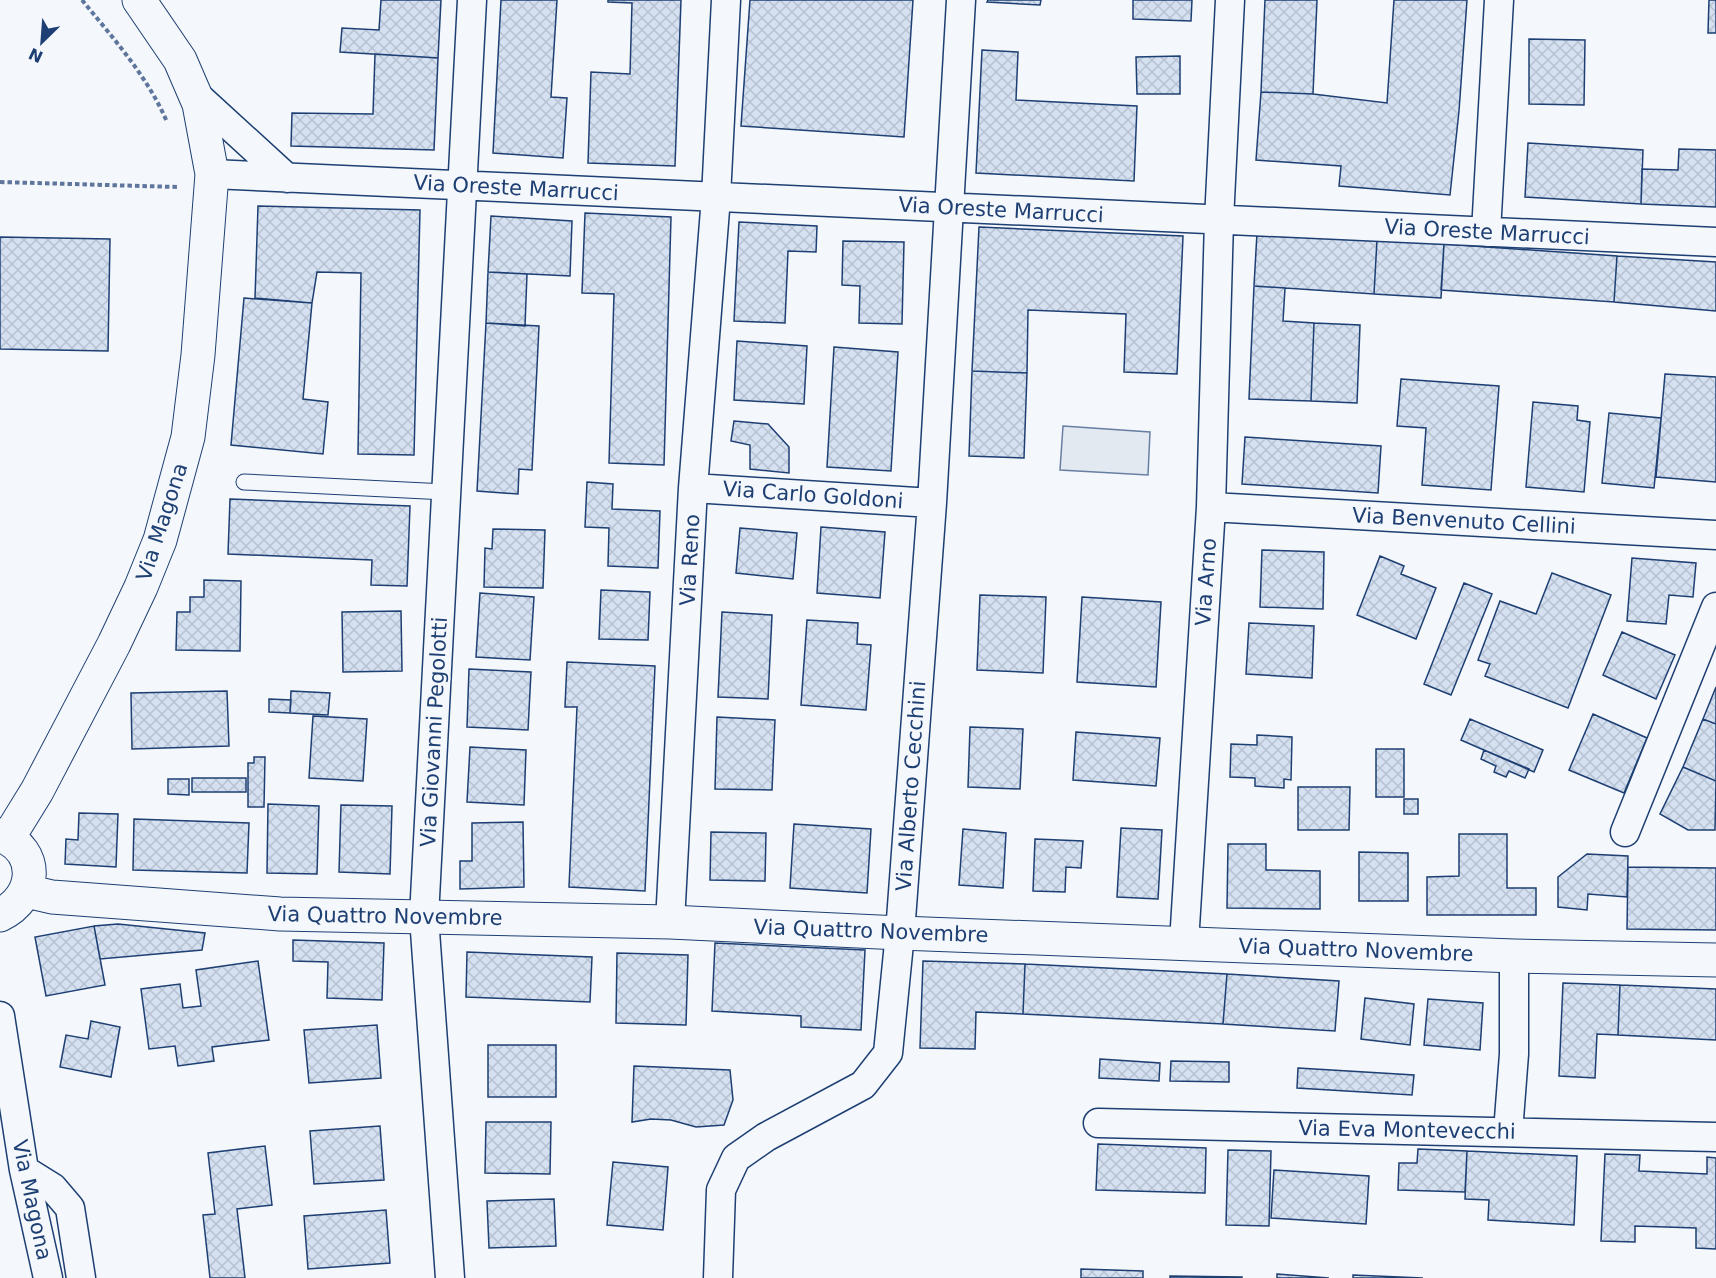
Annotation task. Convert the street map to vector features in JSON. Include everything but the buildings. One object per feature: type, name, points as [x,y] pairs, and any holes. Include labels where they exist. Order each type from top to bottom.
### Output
[{"type":"main road","name":"Via Magona","points":[[4,837],[37,791],[114,644],[160,540],[188,437],[198,356],[212,174],[199,104],[180,60],[139,0]]},
{"type":"main road","points":[[0,915],[20,902],[26,891],[29,873],[25,855],[18,846],[4,837]]},
{"type":"main road","name":"Via Quattro Novembre","points":[[26,891],[52,897],[280,914],[670,922],[1514,957],[1716,960]]},
{"type":"street","name":"Via Giovanni Pegolotti","points":[[450,1278],[424,917],[472,0]]},
{"type":"street","name":"Via Reno","points":[[670,922],[693,488],[716,197],[726,0]]},
{"type":"street","name":"Via Alberto Cecchini","points":[[718,1278],[721,1190],[736,1158],[766,1137],[864,1085],[888,1053],[900,933],[932,503],[961,0]]},
{"type":"street","name":"Via Arno","points":[[1184,943],[1211,507],[1219,220],[1230,0]]},
{"type":"street","points":[[1485,232],[1499,0]]},
{"type":"street","points":[[194,93],[287,178]]},
{"type":"street","name":"Via Oreste Marrucci","points":[[212,174],[1716,242]]},
{"type":"street","name":"Via Carlo Goldoni","points":[[693,488],[932,503]]},
{"type":"street","name":"Via Benvenuto Cellini","points":[[1211,507],[1716,535]]},
{"type":"street","points":[[1625,832],[1716,607]]},
{"type":"street","points":[[1508,1132],[1514,1054],[1514,957]]},
{"type":"street","name":"Via Magona","points":[[0,1016],[24,1170],[48,1278]]},
{"type":"street","name":"Via Eva Montevecchi","points":[[1098,1123],[1716,1137]]},
{"type":"street","points":[[24,1170],[53,1188],[70,1208],[81,1278]]},
{"type":"lane","points":[[244,482],[446,492]]},
{"type":"path","points":[[82,0],[146,83],[167,124]]},
{"type":"path","points":[[176,179],[177,196]]},
{"type":"path","points":[[0,182],[177,187]]},
{"type":"shaded area","points":[[1063,426],[1150,432],[1148,475],[1060,470]]}]
